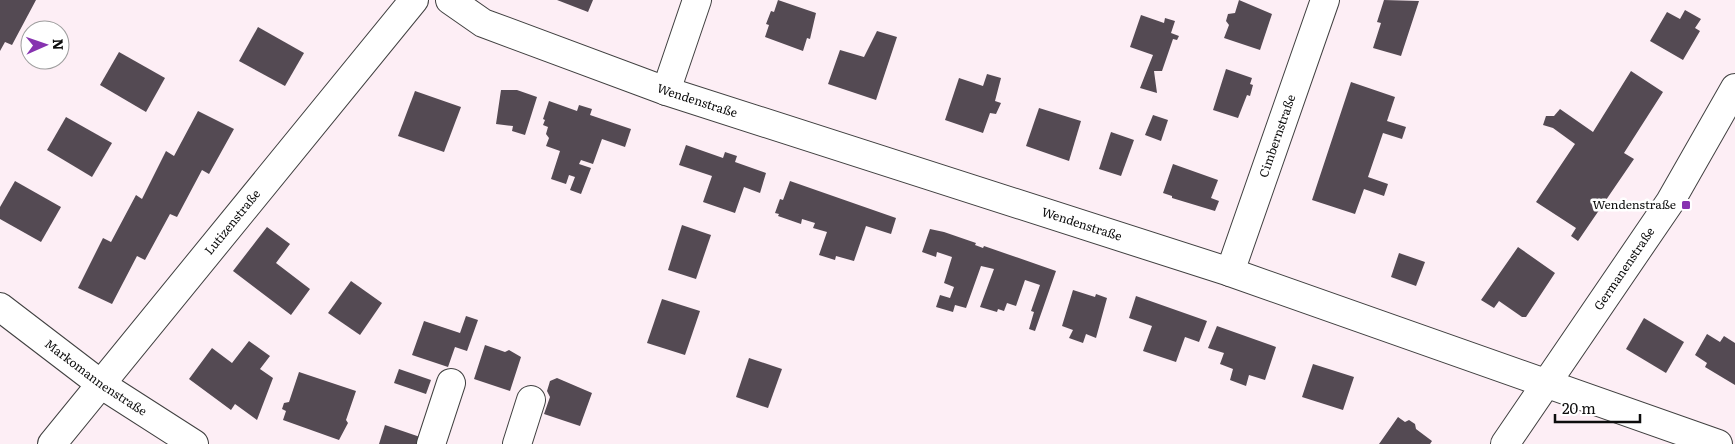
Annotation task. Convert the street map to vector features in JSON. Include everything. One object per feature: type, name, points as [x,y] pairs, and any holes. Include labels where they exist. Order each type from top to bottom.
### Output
[{"type":"street","name":"Lutizenstraße","points":[[52,444],[414,0]]},
{"type":"street","name":"Wendenstraße","points":[[450,0],[483,23],[666,91],[1230,272],[1546,385],[1718,444]]},
{"type":"street","points":[[666,91],[696,0]]},
{"type":"street","name":"Cimbernstraße","points":[[1230,272],[1325,0]]},
{"type":"street","name":"Germanenstraße","points":[[1505,444],[1670,202],[1735,88]]},
{"type":"street","name":"Markomannenstraße","points":[[0,307],[102,385],[194,444]]},
{"type":"street","points":[[431,444],[451,383]]},
{"type":"street","points":[[516,444],[531,400]]},
{"type":"building","points":[[0,0],[36,0],[25,20],[20,20],[20,30],[12,45],[5,42],[0,51]]},
{"type":"building","points":[[557,0],[593,0],[588,12]]},
{"type":"building","points":[[778,0],[816,13],[810,39],[807,38],[803,51],[765,37],[769,25],[766,24],[771,11],[774,12]]},
{"type":"building","points":[[1239,0],[1272,14],[1260,50],[1224,38],[1229,25],[1226,21],[1228,14],[1235,13]]},
{"type":"building","points":[[1384,0],[1419,1],[1401,56],[1373,48],[1381,23],[1377,22]]},
{"type":"building","points":[[1685,10],[1701,19],[1695,28],[1700,31],[1683,60],[1650,41],[1667,12],[1680,19]]},
{"type":"building","points":[[1141,15],[1164,23],[1165,18],[1175,21],[1171,33],[1179,36],[1177,40],[1173,39],[1162,71],[1154,71],[1157,93],[1140,88],[1153,55],[1130,47]]},
{"type":"building","points":[[258,27],[304,53],[285,86],[239,61]]},
{"type":"building","points":[[877,31],[897,37],[876,100],[828,84],[840,50],[864,57]]},
{"type":"building","points":[[119,52],[165,78],[146,112],[100,85]]},
{"type":"building","points":[[1226,69],[1252,78],[1250,84],[1253,85],[1250,96],[1247,95],[1238,118],[1213,110]]},
{"type":"building","points":[[1631,71],[1663,92],[1624,153],[1634,159],[1578,241],[1571,236],[1576,228],[1536,202],[1575,144],[1553,128],[1543,125],[1546,116],[1554,116],[1560,109],[1593,132]]},
{"type":"building","points":[[987,74],[1001,78],[995,101],[1001,103],[996,114],[990,113],[983,133],[945,120],[959,78],[983,86]]},
{"type":"building","points":[[1351,82],[1395,97],[1387,121],[1406,127],[1402,139],[1383,133],[1368,177],[1388,184],[1384,196],[1364,189],[1355,214],[1312,200]]},
{"type":"building","points":[[501,90],[517,90],[537,97],[525,135],[512,131],[513,126],[496,124]]},
{"type":"building","points":[[415,91],[461,107],[444,152],[398,136]]},
{"type":"building","points":[[549,101],[577,111],[579,105],[592,109],[590,115],[631,129],[625,147],[602,139],[593,164],[581,160],[579,164],[591,168],[581,194],[570,190],[575,177],[569,175],[566,184],[551,179],[560,151],[546,146],[549,138],[546,134],[548,127],[543,125],[545,120],[543,119]]},
{"type":"building","points":[[1039,108],[1081,121],[1069,161],[1026,146]]},
{"type":"building","points":[[198,111],[234,129],[209,174],[202,170],[177,217],[170,214],[145,260],[137,256],[112,304],[78,288],[103,238],[111,242],[136,195],[142,199],[166,151],[174,156]]},
{"type":"building","points":[[1153,115],[1168,120],[1161,141],[1145,135]]},
{"type":"building","points":[[66,117],[112,143],[92,177],[47,150]]},
{"type":"building","points":[[1111,132],[1134,140],[1121,176],[1099,169]]},
{"type":"building","points":[[686,145],[723,158],[725,152],[737,156],[735,162],[766,173],[760,193],[744,187],[735,213],[703,202],[712,176],[679,165]]},
{"type":"building","points":[[1173,164],[1218,180],[1211,198],[1219,201],[1215,211],[1172,198],[1172,196],[1163,193]]},
{"type":"building","points":[[15,181],[61,207],[41,242],[0,219],[0,207]]},
{"type":"building","points":[[790,181],[896,218],[891,234],[866,226],[854,261],[836,256],[835,260],[819,255],[827,232],[813,228],[815,223],[802,219],[801,224],[778,216],[779,214],[775,213],[780,199],[783,200]]},
{"type":"building","points":[[682,225],[711,235],[696,279],[668,270]]},
{"type":"building","points":[[267,227],[290,244],[276,263],[310,289],[291,315],[233,271]]},
{"type":"building","points":[[930,229],[944,232],[976,243],[975,245],[983,248],[984,246],[1056,271],[1035,331],[1029,329],[1034,312],[1031,311],[1040,285],[1025,280],[1016,306],[1007,303],[1004,311],[998,309],[997,312],[980,307],[994,269],[981,266],[966,308],[955,305],[953,312],[936,307],[940,295],[950,298],[954,287],[944,283],[952,257],[937,252],[936,257],[922,252]]},
{"type":"building","points":[[1518,247],[1555,273],[1526,317],[1522,317],[1499,301],[1494,308],[1481,300]]},
{"type":"building","points":[[1399,253],[1425,262],[1416,286],[1391,277]]},
{"type":"building","points":[[351,281],[382,303],[360,335],[328,313]]},
{"type":"building","points":[[1073,290],[1095,297],[1096,294],[1107,298],[1096,338],[1086,334],[1083,343],[1069,338],[1073,330],[1062,326]]},
{"type":"building","points":[[1136,296],[1207,321],[1199,342],[1185,337],[1176,362],[1143,351],[1152,326],[1129,318]]},
{"type":"building","points":[[662,299],[700,311],[685,355],[647,343]]},
{"type":"building","points":[[466,316],[478,320],[467,351],[455,347],[448,367],[412,355],[424,321],[460,333]]},
{"type":"building","points":[[1644,318],[1684,342],[1666,373],[1626,349]]},
{"type":"building","points":[[1217,326],[1276,347],[1265,380],[1249,375],[1246,386],[1230,380],[1233,369],[1220,364],[1224,353],[1208,348]]},
{"type":"building","points":[[1707,334],[1720,342],[1724,336],[1735,343],[1735,385],[1705,367],[1707,363],[1695,355]]},
{"type":"building","points":[[249,341],[270,356],[260,369],[273,378],[257,420],[235,404],[231,410],[189,379],[212,348],[232,363]]},
{"type":"building","points":[[485,345],[505,352],[509,350],[521,357],[510,391],[474,379]]},
{"type":"building","points":[[749,358],[782,369],[768,408],[736,397]]},
{"type":"building","points":[[1313,364],[1354,377],[1343,410],[1302,397]]},
{"type":"building","points":[[399,369],[431,380],[426,394],[394,383]]},
{"type":"building","points":[[299,372],[356,391],[346,420],[348,423],[339,440],[283,420],[286,411],[282,409],[284,403],[289,402]]},
{"type":"building","points":[[557,378],[592,393],[580,426],[544,414],[550,397],[547,391],[550,381]]},
{"type":"building","points":[[1398,417],[1405,422],[1409,420],[1415,424],[1416,429],[1432,441],[1430,444],[1379,444]]},
{"type":"building","points":[[385,425],[420,437],[417,444],[379,444]]},
{"type":"place","name":"Wendenstraße","points":[[1686,205]]}]
